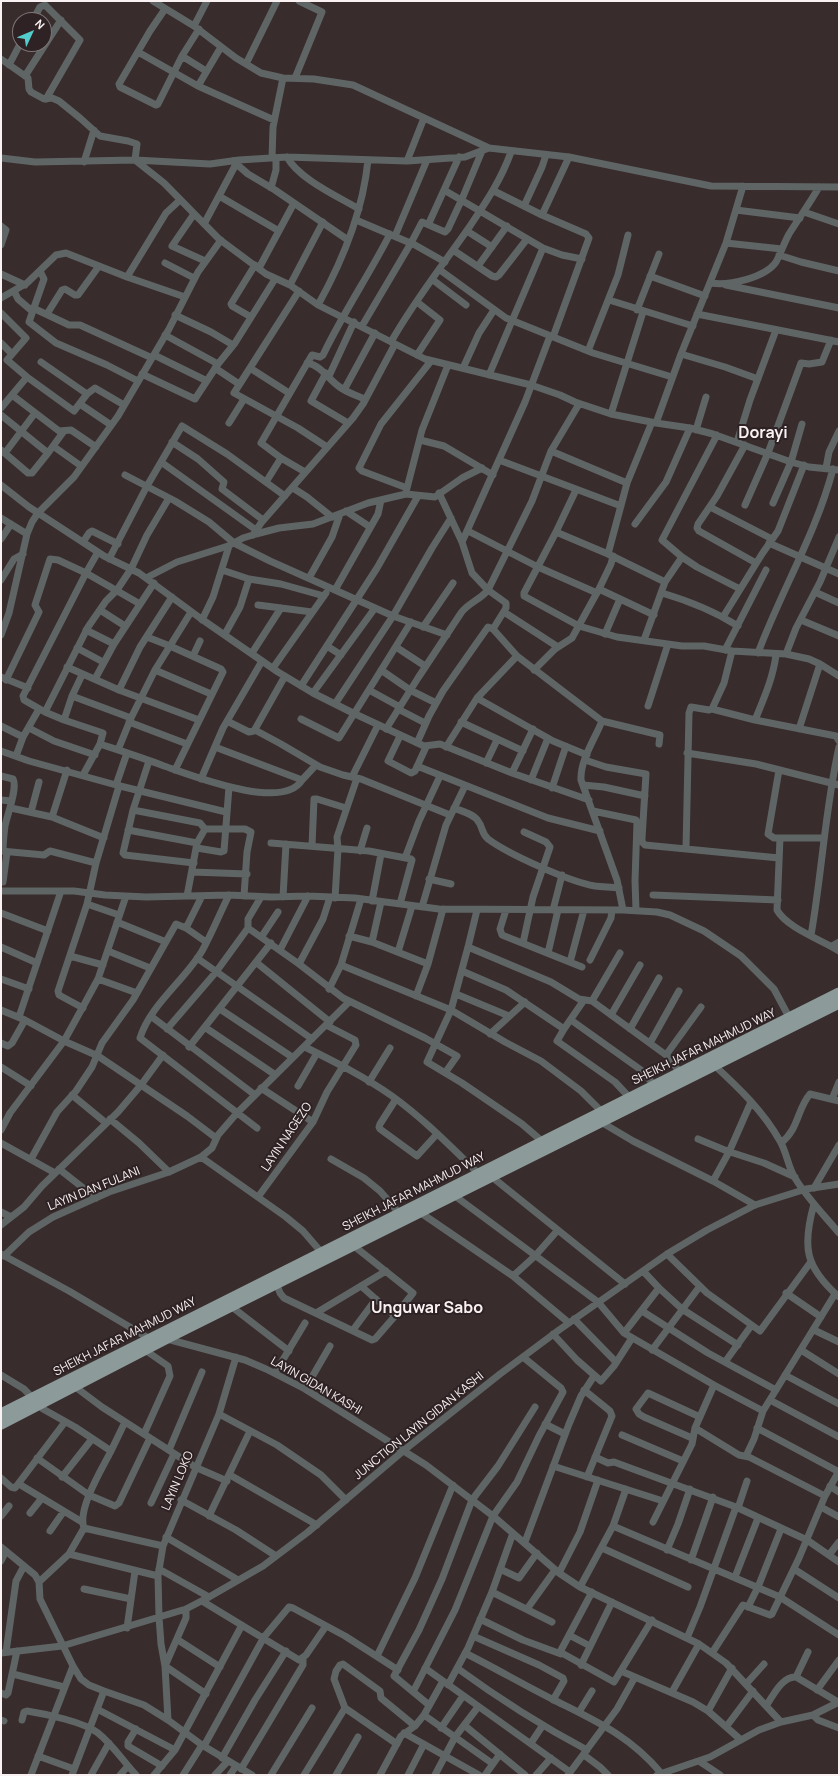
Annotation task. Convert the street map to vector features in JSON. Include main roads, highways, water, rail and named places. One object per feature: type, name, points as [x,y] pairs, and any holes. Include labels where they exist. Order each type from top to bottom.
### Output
[{"type":"main road","name":"SHEIKH JAFAR MAHMUD WAY","points":[[1,1414],[74,1386],[455,1196],[602,1117],[630,1098],[790,1019],[839,993]]},
{"type":"main road","name":"SHEIKH JAFAR MAHMUD WAY","points":[[1,1424],[35,1401],[150,1339],[543,1142],[602,1117],[714,1065],[839,1003]]},
{"type":"district","name":"Dorayi","points":[[763,434]]},
{"type":"district","name":"Unguwar Sabo","points":[[427,1309]]}]
